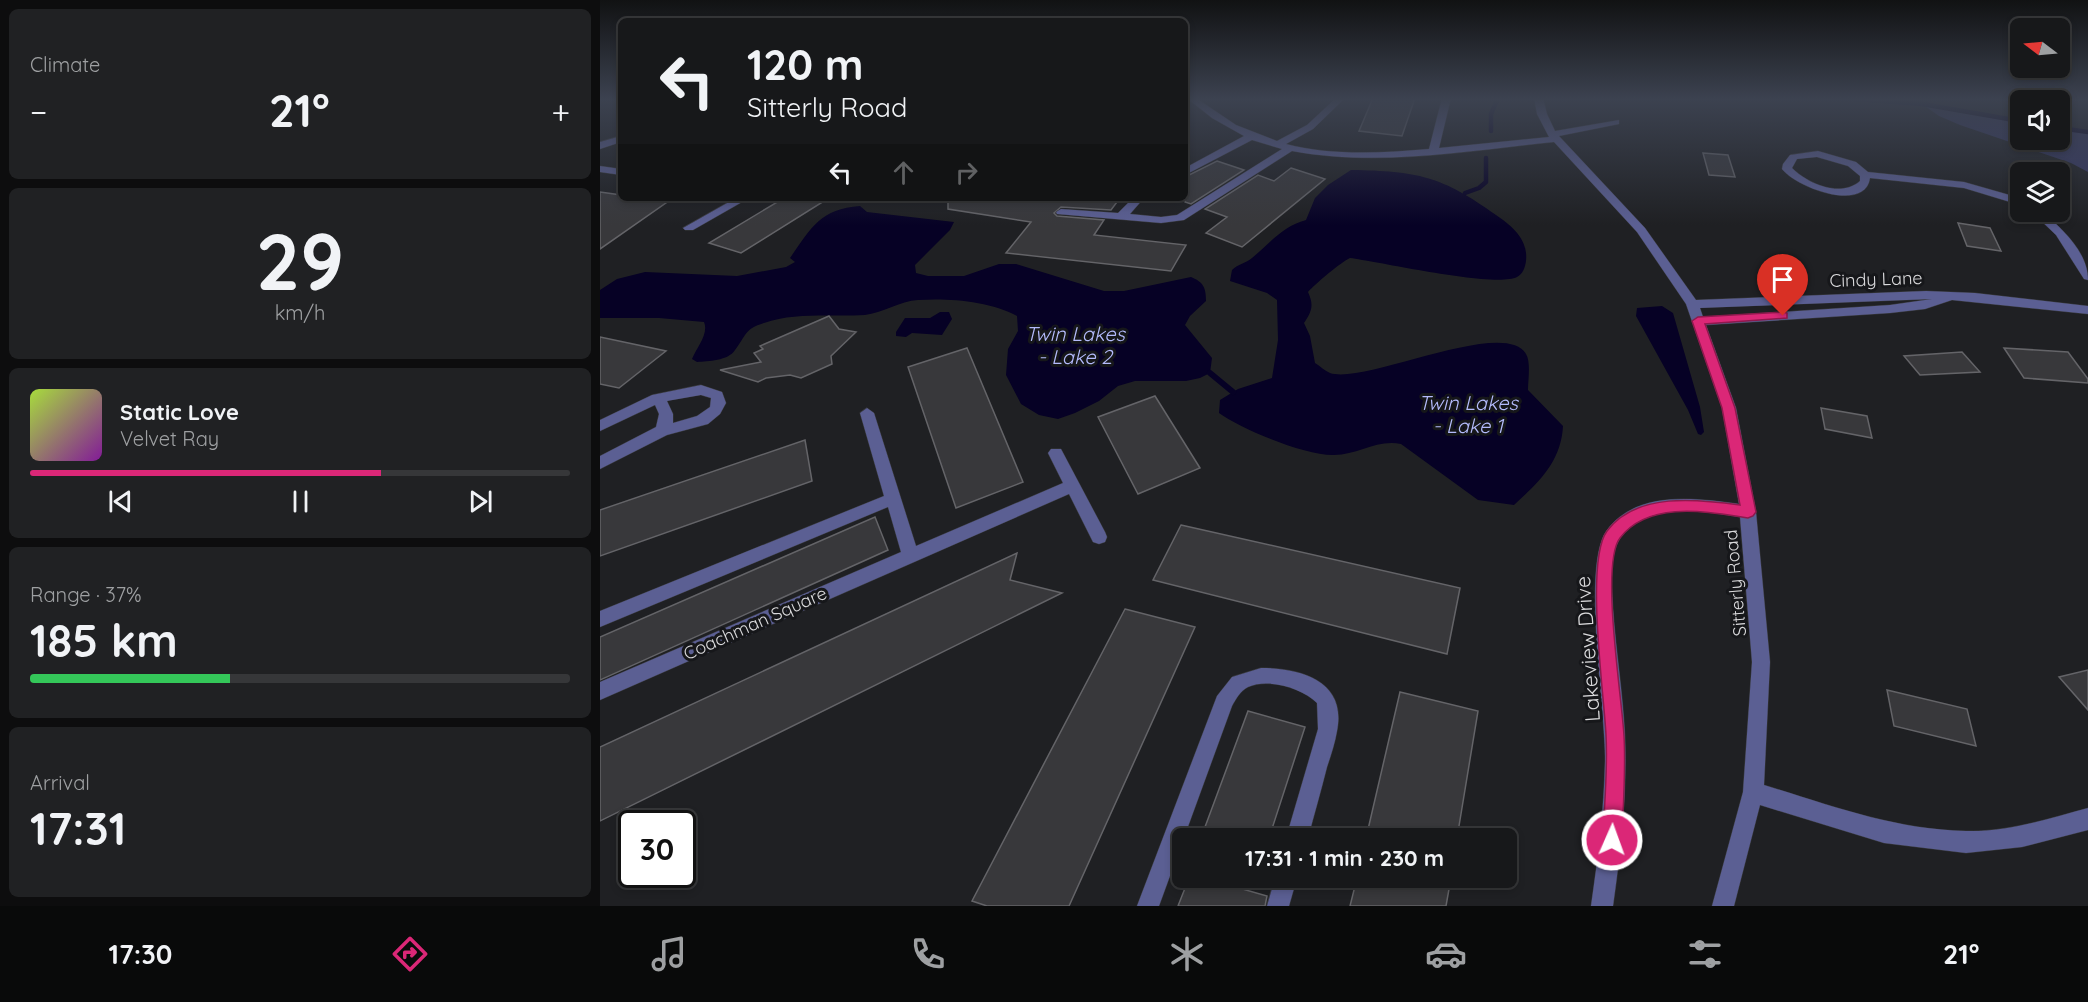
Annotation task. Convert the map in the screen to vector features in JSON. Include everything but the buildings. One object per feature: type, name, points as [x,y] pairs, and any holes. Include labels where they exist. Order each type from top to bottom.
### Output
[{"type":"street","points":[[600,146],[614,140]]},
{"type":"street","points":[[1188,170],[1243,140]]},
{"type":"street","points":[[1263,140],[1316,152],[1388,154],[1519,140]]},
{"type":"street","points":[[1277,145],[1286,140]]},
{"type":"street","points":[[1433,151],[1436,140]]},
{"type":"street","name":"Sitterly Road","points":[[1558,140],[1641,230],[1679,282],[1692,304],[1729,408],[1748,512],[1761,662],[1753,792],[1723,906]]},
{"type":"street","points":[[1061,212],[1171,220],[1180,218],[1290,148]]},
{"type":"street","points":[[1865,175],[1862,187],[1853,190],[1827,190],[1801,182],[1787,169],[1787,164],[1797,156],[1830,156],[1852,164],[1865,175],[1940,181],[1993,191],[2010,198]]},
{"type":"street","points":[[600,169],[618,172]]},
{"type":"street","points":[[689,228],[738,201]]},
{"type":"street","points":[[1121,217],[1136,201]]},
{"type":"street","points":[[2048,222],[2060,233],[2088,276]]},
{"type":"street","name":"Cindy Lane","points":[[1692,304],[1897,295],[1954,296],[2088,310]]},
{"type":"street","name":"Cindy Lane","points":[[1698,321],[1890,309],[1925,305],[1954,296]]},
{"type":"street","points":[[600,426],[657,398],[700,390],[717,395],[719,403],[712,414],[705,419],[662,431],[600,463]]},
{"type":"street","points":[[657,398],[664,405],[667,414],[666,424],[662,431]]},
{"type":"street","points":[[867,413],[910,555]]},
{"type":"street","points":[[1056,453],[1099,537]]},
{"type":"street","name":"Coachman Square","points":[[600,691],[1071,486]]},
{"type":"street","points":[[600,619],[892,499]]},
{"type":"street","name":"Lakeview Drive","points":[[1602,906],[1612,840],[1614,797],[1615,738],[1604,587],[1605,557],[1612,536],[1627,521],[1663,506],[1708,506],[1748,512]]},
{"type":"street","points":[[1177,828],[1231,688],[1242,680],[1254,676],[1270,676],[1303,683],[1316,690],[1325,699],[1328,713],[1328,729],[1300,828]]},
{"type":"street","points":[[1753,792],[1884,832],[1966,842],[2022,836],[2088,819]]},
{"type":"street","points":[[1148,906],[1172,842]]},
{"type":"street","points":[[1278,906],[1283,888]]},
{"type":"shaded area","points":[[2070,140],[2088,140],[2088,172],[2070,162],[2033,150],[2070,150]]},
{"type":"water","name":"Twin Lakes - Lake 1","points":[[1351,170],[1412,174],[1444,184],[1501,218],[1515,231],[1525,247],[1524,270],[1517,277],[1505,280],[1463,277],[1350,258],[1308,292],[1311,308],[1304,323],[1310,336],[1315,363],[1330,373],[1348,374],[1372,370],[1433,354],[1491,343],[1513,345],[1526,354],[1529,366],[1528,390],[1563,426],[1553,461],[1540,479],[1514,505],[1478,500],[1401,444],[1376,445],[1351,453],[1322,454],[1274,440],[1219,413],[1220,400],[1238,389],[1272,378],[1278,340],[1277,300],[1267,293],[1230,281],[1232,270],[1252,258],[1290,226],[1306,220],[1315,198],[1328,185]]},
{"type":"water","name":"Twin Lakes - Lake 2","points":[[860,206],[867,212],[954,222],[950,230],[915,265],[916,273],[928,276],[964,276],[999,264],[1016,264],[1104,291],[1124,291],[1191,277],[1203,286],[1206,301],[1190,316],[1185,325],[1212,358],[1210,373],[1186,381],[1135,381],[1118,386],[1099,401],[1058,419],[1039,415],[1021,404],[1006,375],[1008,349],[1018,331],[1017,316],[982,304],[956,300],[918,300],[865,315],[788,317],[757,325],[749,330],[732,354],[728,356],[718,360],[697,362],[692,359],[704,336],[704,322],[659,318],[600,318],[600,290],[617,279],[645,272],[737,276],[786,267],[795,262],[790,258],[818,222],[835,211]]},
{"type":"water","points":[[1662,306],[1673,313],[1700,407],[1704,432],[1701,435],[1698,434],[1688,410],[1636,316],[1637,308]]},
{"type":"water","points":[[940,312],[949,312],[952,319],[942,335],[912,333],[906,337],[896,336],[905,318],[930,318]]},
{"type":"waterway","points":[[1465,193],[1479,188],[1486,182],[1486,158]]},
{"type":"waterway","points":[[1210,373],[1233,392]]},
{"type":"route","points":[[1612,840],[1615,738],[1604,587],[1605,557],[1612,536],[1627,521],[1663,506],[1708,506],[1748,512],[1729,408],[1698,321],[1783,316]]}]
